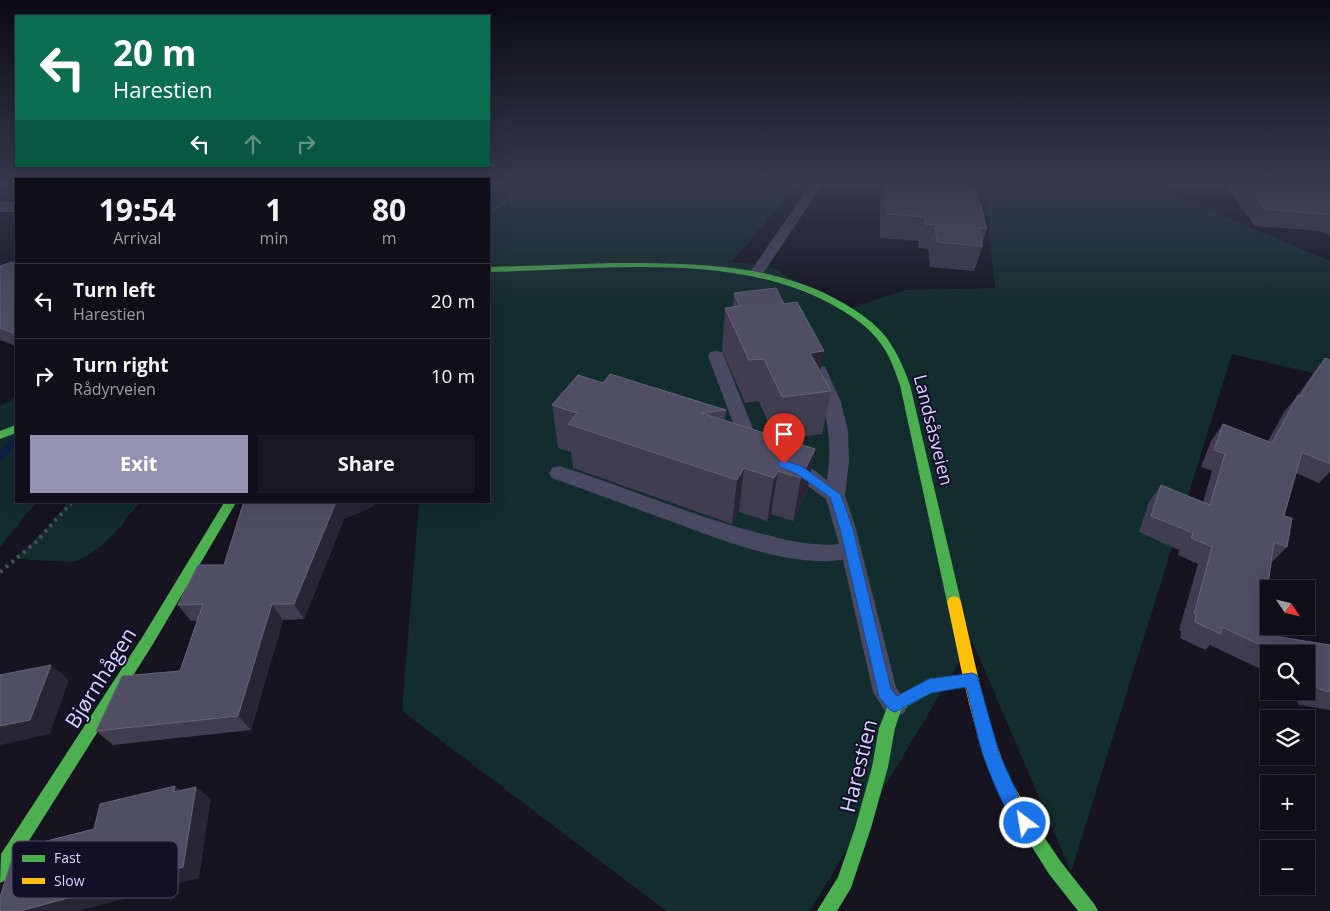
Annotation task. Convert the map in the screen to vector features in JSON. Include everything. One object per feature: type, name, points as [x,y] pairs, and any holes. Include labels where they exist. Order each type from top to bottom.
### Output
[{"type":"street","name":"Landsåsveien","points":[[490,270],[682,264],[734,267],[806,287],[834,300],[873,328],[889,348],[899,369],[912,410],[972,680],[991,755],[1015,808],[1055,868],[1089,911]]},
{"type":"street","points":[[0,435],[15,429]]},
{"type":"street","name":"Bjørnhågen","points":[[19,841],[148,640],[230,503]]},
{"type":"street","name":"Harestien","points":[[826,911],[845,882],[880,768],[887,728],[895,705],[929,686],[972,680]]},
{"type":"street","name":"Bjørnhågen","points":[[0,874],[12,852]]},
{"type":"lane","points":[[757,272],[789,225]]},
{"type":"lane","points":[[809,354],[831,394],[838,416],[839,471],[835,495],[851,551],[885,692],[895,705]]},
{"type":"lane","points":[[716,356],[744,449],[799,470],[835,495]]},
{"type":"lane","points":[[559,472],[724,532],[775,546],[824,554],[851,551]]},
{"type":"path","points":[[0,572],[35,543],[71,503]]},
{"type":"green space","points":[[490,225],[764,225],[732,262],[767,265],[847,309],[905,290],[995,288],[988,225],[1244,225],[1330,261],[1330,377],[1232,354],[1071,872],[972,641],[810,911],[666,911],[402,711],[419,503],[490,503]]},
{"type":"green space","points":[[15,398],[15,503],[35,503],[0,547],[0,406]]},
{"type":"green space","points":[[67,503],[138,503],[112,536],[95,550],[76,561],[15,559],[48,527]]},
{"type":"building","points":[[930,225],[986,225],[987,229],[979,228],[983,246],[937,242],[935,225]]},
{"type":"building","points":[[12,262],[15,264],[15,334],[0,328],[0,266]]},
{"type":"building","points":[[776,288],[784,304],[797,302],[824,351],[810,353],[831,391],[782,397],[764,359],[749,360],[725,308],[740,306],[734,293]]},
{"type":"building","points":[[1325,358],[1330,360],[1330,464],[1302,452],[1284,516],[1292,518],[1287,547],[1274,542],[1269,580],[1260,580],[1260,635],[1280,635],[1280,637],[1330,645],[1330,692],[1318,689],[1315,682],[1315,645],[1261,645],[1222,627],[1221,634],[1195,622],[1196,615],[1194,614],[1212,547],[1191,538],[1193,533],[1151,516],[1161,485],[1210,505],[1225,454],[1214,450],[1223,424],[1272,443],[1298,395],[1300,396]]},
{"type":"building","points":[[610,374],[726,410],[701,413],[815,449],[801,478],[778,471],[774,478],[744,468],[737,480],[568,424],[577,413],[552,405],[578,375],[603,383]]},
{"type":"building","points":[[243,503],[336,503],[294,604],[272,604],[238,716],[96,731],[122,676],[180,671],[203,604],[178,605],[198,565],[224,565]]},
{"type":"building","points":[[51,665],[30,720],[0,726],[0,675]]},
{"type":"building","points":[[175,786],[174,792],[196,787],[183,867],[178,868],[178,841],[47,841],[94,829],[100,804]]},
{"type":"building","points":[[12,859],[12,898],[68,898],[20,911],[0,911],[0,897]]},
{"type":"waterway","points":[[0,456],[15,440]]},
{"type":"traffic: fast","points":[[490,270],[640,266],[725,269],[780,279],[833,301],[857,316],[884,340],[898,365],[905,385],[954,602]]},
{"type":"traffic: fast","points":[[0,435],[15,429]]},
{"type":"traffic: fast","points":[[19,841],[148,640],[230,503]]},
{"type":"traffic: fast","points":[[826,911],[845,882],[863,828],[880,767],[887,728],[895,705],[929,686],[972,680]]},
{"type":"traffic: fast","points":[[1028,828],[1055,868],[1089,911]]},
{"type":"traffic: fast","points":[[0,874],[12,852]]},
{"type":"traffic: slow","points":[[954,602],[981,719],[990,747],[1000,775],[1028,828]]},
{"type":"route","points":[[784,464],[799,470],[835,495],[846,529],[885,692],[895,705],[929,686],[972,680],[991,755],[1015,808],[1025,823]]}]
